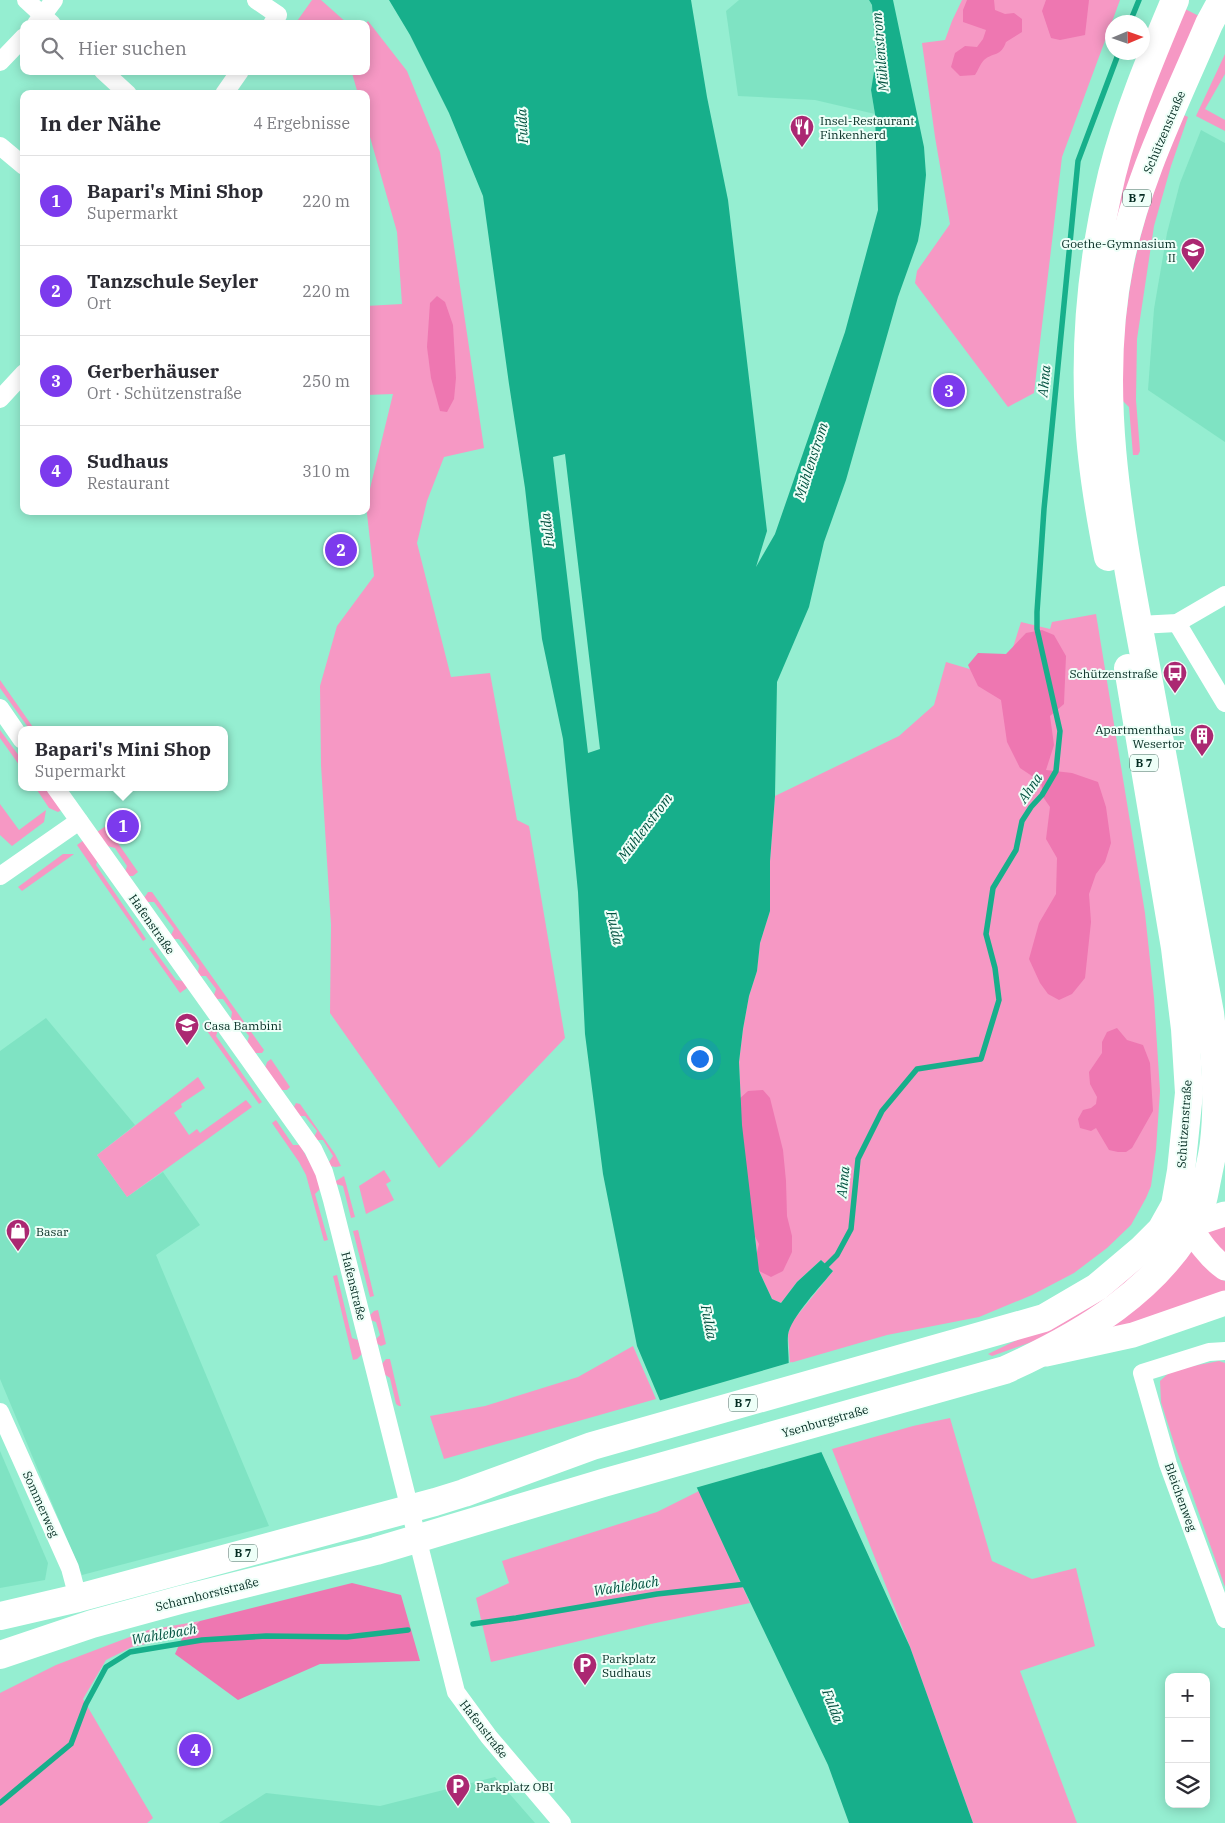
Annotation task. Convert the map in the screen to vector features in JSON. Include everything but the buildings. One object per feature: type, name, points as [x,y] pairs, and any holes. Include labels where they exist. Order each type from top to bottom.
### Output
[{"type":"main road","name":"Schützenstraße","points":[[409,1510],[464,1493],[592,1446],[1044,1318],[1097,1287],[1142,1250],[1161,1230],[1202,1202],[1214,1142],[1216,1093],[1210,1012],[1130,627],[1097,497],[1088,418],[1090,324],[1095,265],[1112,174],[1136,96],[1174,0]]},
{"type":"main road","name":"Schützenstraße","points":[[1183,1216],[1181,1171],[1189,1093],[1184,1029],[1175,948],[1130,627],[1108,410],[1109,339],[1120,263],[1140,186],[1222,0]]},
{"type":"main road","points":[[1214,1053],[1225,1080]]},
{"type":"main road","points":[[1225,1214],[1183,1216],[1199,1242],[1225,1268]]},
{"type":"main road","name":"Ysenburgstraße","points":[[416,1539],[603,1482],[1005,1370],[1039,1355],[1092,1326],[1147,1281],[1168,1259],[1183,1216]]},
{"type":"main road","points":[[1039,1355],[1133,1335],[1225,1303]]},
{"type":"main road","name":"B 7","points":[[0,1616],[78,1598],[409,1510]]},
{"type":"main road","name":"Scharnhorststraße","points":[[1,1655],[101,1622],[416,1539]]},
{"type":"street","points":[[26,0],[43,20]]},
{"type":"street","points":[[44,20],[54,0]]},
{"type":"street","points":[[256,0],[275,20]]},
{"type":"street","points":[[0,62],[20,41]]},
{"type":"street","points":[[107,75],[124,90]]},
{"type":"street","points":[[227,90],[237,75]]},
{"type":"street","points":[[0,146],[20,163]]},
{"type":"street","points":[[0,399],[20,377]]},
{"type":"street","points":[[1130,627],[1177,623],[1225,595]]},
{"type":"street","points":[[1177,623],[1225,703]]},
{"type":"street","points":[[0,708],[18,734]]},
{"type":"street","name":"Hafenstraße","points":[[58,791],[313,1149],[324,1172],[335,1210],[416,1539],[456,1692],[489,1737],[562,1823]]},
{"type":"street","points":[[0,876],[79,821]]},
{"type":"street","name":"Bleichenweg","points":[[1225,1351],[1209,1352],[1142,1373],[1168,1464],[1225,1619]]},
{"type":"street","name":"Sommerweg","points":[[0,1412],[70,1568],[78,1598]]},
{"type":"shaded area","points":[[312,0],[321,0],[344,20],[298,20]]},
{"type":"shaded area","points":[[739,0],[869,0],[872,5],[877,72],[874,73],[871,90],[875,114],[815,100],[738,96],[726,11]]},
{"type":"shaded area","points":[[962,0],[1120,0],[1114,15],[1105,15],[1105,41],[1062,157],[1034,393],[1008,407],[915,283],[917,271],[950,224],[935,137],[922,43],[945,40]]},
{"type":"shaded area","points":[[967,0],[994,0],[995,10],[1005,14],[1014,13],[1022,19],[1022,32],[1006,42],[1002,50],[984,60],[975,75],[960,76],[951,67],[955,53],[965,46],[977,47],[983,39],[986,30],[963,22],[963,10]]},
{"type":"shaded area","points":[[1046,0],[1089,0],[1085,35],[1060,40],[1051,38],[1042,11]]},
{"type":"shaded area","points":[[1181,7],[1199,16],[1108,263],[1115,198]]},
{"type":"shaded area","points":[[370,24],[407,71],[440,152],[484,448],[444,457],[427,501],[417,543],[451,677],[490,673],[517,820],[529,826],[565,1038],[439,1168],[330,1013],[331,925],[321,765],[320,686],[337,626],[374,576],[367,515],[370,515],[370,489],[393,394],[370,395],[370,306],[402,304],[397,232],[370,137],[370,90],[357,90],[353,75],[370,75]]},
{"type":"shaded area","points":[[1225,54],[1225,74],[1205,109],[1225,120],[1225,131],[1196,116]]},
{"type":"shaded area","points":[[1184,115],[1188,117],[1171,166],[1154,226],[1137,339],[1136,400],[1140,451],[1138,455],[1133,455],[1129,407],[1122,400],[1123,351],[1128,301],[1136,253],[1149,206],[1165,160]]},
{"type":"shaded area","name":"Goethe-Gymnasium II","points":[[1201,130],[1225,143],[1225,442],[1148,390],[1154,309],[1167,233],[1180,183]]},
{"type":"shaded area","points":[[437,296],[445,302],[453,325],[456,378],[454,399],[447,412],[440,411],[431,378],[427,347],[430,303]]},
{"type":"shaded area","points":[[1096,614],[1145,913],[1154,998],[1160,1091],[1156,1150],[1151,1186],[1131,1225],[1107,1248],[1074,1273],[1032,1295],[979,1317],[887,1335],[790,1363],[788,1334],[792,1322],[833,1271],[821,1260],[797,1282],[781,1303],[772,1299],[759,1271],[742,1125],[739,1062],[749,996],[757,971],[760,943],[770,911],[770,861],[775,796],[899,736],[934,705],[946,662],[1003,679],[1021,622],[1050,629],[1052,622]]},
{"type":"shaded area","points":[[1042,630],[1054,635],[1066,656],[1064,704],[1050,716],[1054,745],[1046,770],[1072,773],[1098,782],[1106,807],[1111,843],[1105,862],[1096,874],[1089,894],[1091,922],[1085,978],[1072,994],[1059,1000],[1048,994],[1040,983],[1029,959],[1039,923],[1056,894],[1057,858],[1046,839],[1050,807],[1043,797],[1041,782],[1020,768],[1007,742],[1001,700],[978,686],[968,665],[978,653],[1006,654],[1026,633]]},
{"type":"shaded area","points":[[0,680],[32,726],[27,726],[0,688]]},
{"type":"shaded area","points":[[0,730],[18,755],[18,763],[0,738]]},
{"type":"shaded area","points":[[38,791],[50,791],[63,809],[58,812],[49,808]]},
{"type":"shaded area","points":[[0,804],[19,830],[46,810],[44,822],[12,846],[0,835]]},
{"type":"shaded area","points":[[106,826],[138,872],[133,876],[127,876],[125,872],[127,866],[115,848],[107,846],[97,832]]},
{"type":"shaded area","points":[[84,840],[98,859],[96,865],[146,939],[143,941],[77,845]]},
{"type":"shaded area","points":[[63,854],[74,854],[22,891],[18,887]]},
{"type":"shaded area","points":[[148,892],[152,892],[264,1050],[262,1053],[255,1053],[247,1043],[249,1036],[239,1023],[234,1023],[231,1019],[232,1012],[223,999],[217,999],[214,995],[216,989],[206,976],[200,976],[198,972],[199,966],[179,939],[174,939],[171,935],[174,929],[154,902],[147,902],[144,898]]},
{"type":"shaded area","points":[[152,947],[176,980],[183,981],[187,988],[180,993],[149,949]]},
{"type":"shaded area","points":[[46,1018],[135,1125],[97,1155],[127,1197],[163,1172],[200,1225],[156,1255],[269,1526],[82,1575],[0,1379],[0,1051]]},
{"type":"shaded area","points":[[211,1021],[218,1030],[216,1036],[262,1102],[259,1104],[202,1024]]},
{"type":"shaded area","points":[[1117,1028],[1127,1040],[1143,1045],[1150,1063],[1153,1111],[1132,1148],[1126,1152],[1109,1150],[1096,1128],[1091,1131],[1080,1128],[1078,1119],[1083,1110],[1091,1108],[1096,1104],[1097,1097],[1090,1084],[1089,1072],[1102,1053],[1102,1042],[1107,1032]]},
{"type":"shaded area","points":[[271,1059],[290,1087],[287,1090],[281,1090],[265,1068],[267,1062]]},
{"type":"shaded area","points":[[198,1077],[205,1088],[181,1104],[182,1107],[174,1113],[189,1135],[197,1129],[200,1133],[246,1100],[252,1107],[127,1197],[97,1155]]},
{"type":"shaded area","points":[[763,1090],[770,1098],[783,1150],[787,1216],[792,1236],[792,1252],[783,1271],[771,1277],[755,1269],[759,1244],[750,1227],[738,1100],[748,1091]]},
{"type":"shaded area","points":[[296,1103],[300,1104],[335,1154],[341,1166],[330,1166],[329,1162],[333,1156],[323,1140],[316,1140],[314,1137],[317,1131],[305,1116],[300,1116],[294,1107]]},
{"type":"shaded area","points":[[276,1120],[293,1145],[300,1145],[316,1174],[320,1189],[315,1194],[328,1240],[324,1241],[306,1175],[272,1123]]},
{"type":"shaded area","points":[[384,1170],[391,1181],[386,1184],[394,1200],[366,1214],[359,1186]]},
{"type":"shaded area","points":[[344,1176],[355,1217],[351,1218],[343,1186],[336,1184],[336,1181]]},
{"type":"shaded area","points":[[1225,1224],[1225,1259],[1203,1228]]},
{"type":"shaded area","points":[[358,1230],[374,1296],[370,1297],[353,1231]]},
{"type":"shaded area","points":[[1193,1249],[1220,1279],[1225,1281],[1225,1293],[1102,1333]]},
{"type":"shaded area","points":[[1161,1250],[1115,1297],[1048,1336],[992,1356],[988,1354],[1081,1309]]},
{"type":"shaded area","points":[[337,1275],[352,1338],[358,1340],[362,1354],[353,1360],[333,1276]]},
{"type":"shaded area","points":[[378,1310],[386,1344],[381,1346],[375,1340],[380,1335],[376,1322],[370,1320],[369,1316]]},
{"type":"shaded area","points":[[633,1346],[656,1399],[444,1459],[430,1416],[485,1406],[578,1377]]},
{"type":"shaded area","points":[[386,1359],[390,1359],[401,1406],[396,1404],[390,1378],[384,1374],[381,1365]]},
{"type":"shaded area","points":[[1219,1361],[1225,1363],[1225,1587],[1161,1402],[1160,1381],[1172,1370]]},
{"type":"shaded area","points":[[950,1418],[992,1561],[1032,1579],[1076,1568],[1095,1646],[1020,1671],[1077,1823],[973,1823],[910,1647],[832,1449],[913,1426]]},
{"type":"shaded area","points":[[0,1451],[48,1563],[45,1580],[0,1588]]},
{"type":"shaded area","points":[[699,1491],[750,1603],[651,1624],[491,1662],[476,1598],[509,1583],[502,1561],[657,1512]]},
{"type":"shaded area","points":[[352,1583],[401,1595],[420,1661],[320,1664],[238,1700],[175,1654],[183,1636],[200,1621]]},
{"type":"shaded area","points":[[200,1621],[183,1636],[132,1647],[106,1660],[83,1699],[153,1818],[147,1823],[0,1823],[0,1693],[56,1665],[148,1630]]},
{"type":"shaded area","points":[[495,1777],[535,1823],[219,1823],[266,1793],[380,1806]]},
{"type":"water","points":[[389,0],[691,0],[707,97],[728,200],[767,531],[756,567],[775,534],[845,332],[878,210],[875,114],[871,90],[874,72],[877,72],[872,5],[869,0],[893,0],[924,147],[926,175],[921,224],[918,241],[898,297],[846,480],[824,542],[809,607],[777,682],[775,796],[770,861],[770,911],[760,943],[757,971],[749,996],[739,1062],[742,1125],[759,1271],[772,1299],[781,1303],[797,1282],[821,1260],[833,1271],[800,1311],[790,1328],[788,1335],[788,1374],[910,1647],[973,1823],[849,1823],[828,1765],[697,1488],[637,1346],[603,1174],[585,1034],[578,892],[563,739],[542,639],[525,488],[483,196],[449,113],[410,35]],"holes":[[[565,454],[600,749],[588,753],[553,457]]]},
{"type":"pier","points":[[792,1362],[791,1373],[822,1448],[825,1451],[695,1488],[658,1401]]},
{"type":"waterway","name":"Ahna","points":[[1133,15],[1139,0]]},
{"type":"waterway","name":"Ahna","points":[[822,1270],[837,1255],[851,1229],[858,1159],[882,1111],[917,1069],[981,1059],[999,1000],[995,968],[986,934],[993,888],[1016,850],[1022,821],[1042,795],[1056,771],[1060,731],[1037,629],[1044,509],[1078,161],[1116,60]]},
{"type":"waterway","name":"Wahlebach","points":[[473,1624],[657,1594],[747,1584]]},
{"type":"waterway","name":"Wahlebach","points":[[0,1803],[71,1744],[86,1704],[106,1667],[130,1652],[202,1640],[266,1636],[347,1637],[408,1630]]},
{"type":"place","name":"Insel-Restaurant Finkenherd","points":[[802,148]]},
{"type":"place","name":"Goethe-Gymnasium II","points":[[1193,271]]},
{"type":"place","name":"Gerberhäuser","points":[[949,391]]},
{"type":"place","name":"Tanzschule Seyler","points":[[341,550]]},
{"type":"place","name":"Schützenstraße","points":[[1175,694]]},
{"type":"place","name":"Apartmenthaus Wesertor","points":[[1202,757]]},
{"type":"place","name":"Bapari's Mini Shop","points":[[123,826]]},
{"type":"place","name":"Casa Bambini","points":[[187,1046]]},
{"type":"place","name":"Basar","points":[[18,1252]]},
{"type":"place","name":"Parkplatz Sudhaus","points":[[585,1686]]},
{"type":"place","name":"Sudhaus","points":[[195,1750]]},
{"type":"place","name":"Parkplatz OBI","points":[[458,1807]]},
{"type":"water label","name":"Mühlenstrom","points":[[880,52]]},
{"type":"water label","name":"Fulda","points":[[522,126]]},
{"type":"water label","name":"Mühlenstrom","points":[[811,461]]},
{"type":"water label","name":"Fulda","points":[[547,530]]},
{"type":"water label","name":"Mühlenstrom","points":[[645,827]]},
{"type":"water label","name":"Fulda","points":[[615,928]]},
{"type":"water label","name":"Fulda","points":[[709,1322]]},
{"type":"water label","name":"Fulda","points":[[833,1706]]}]
